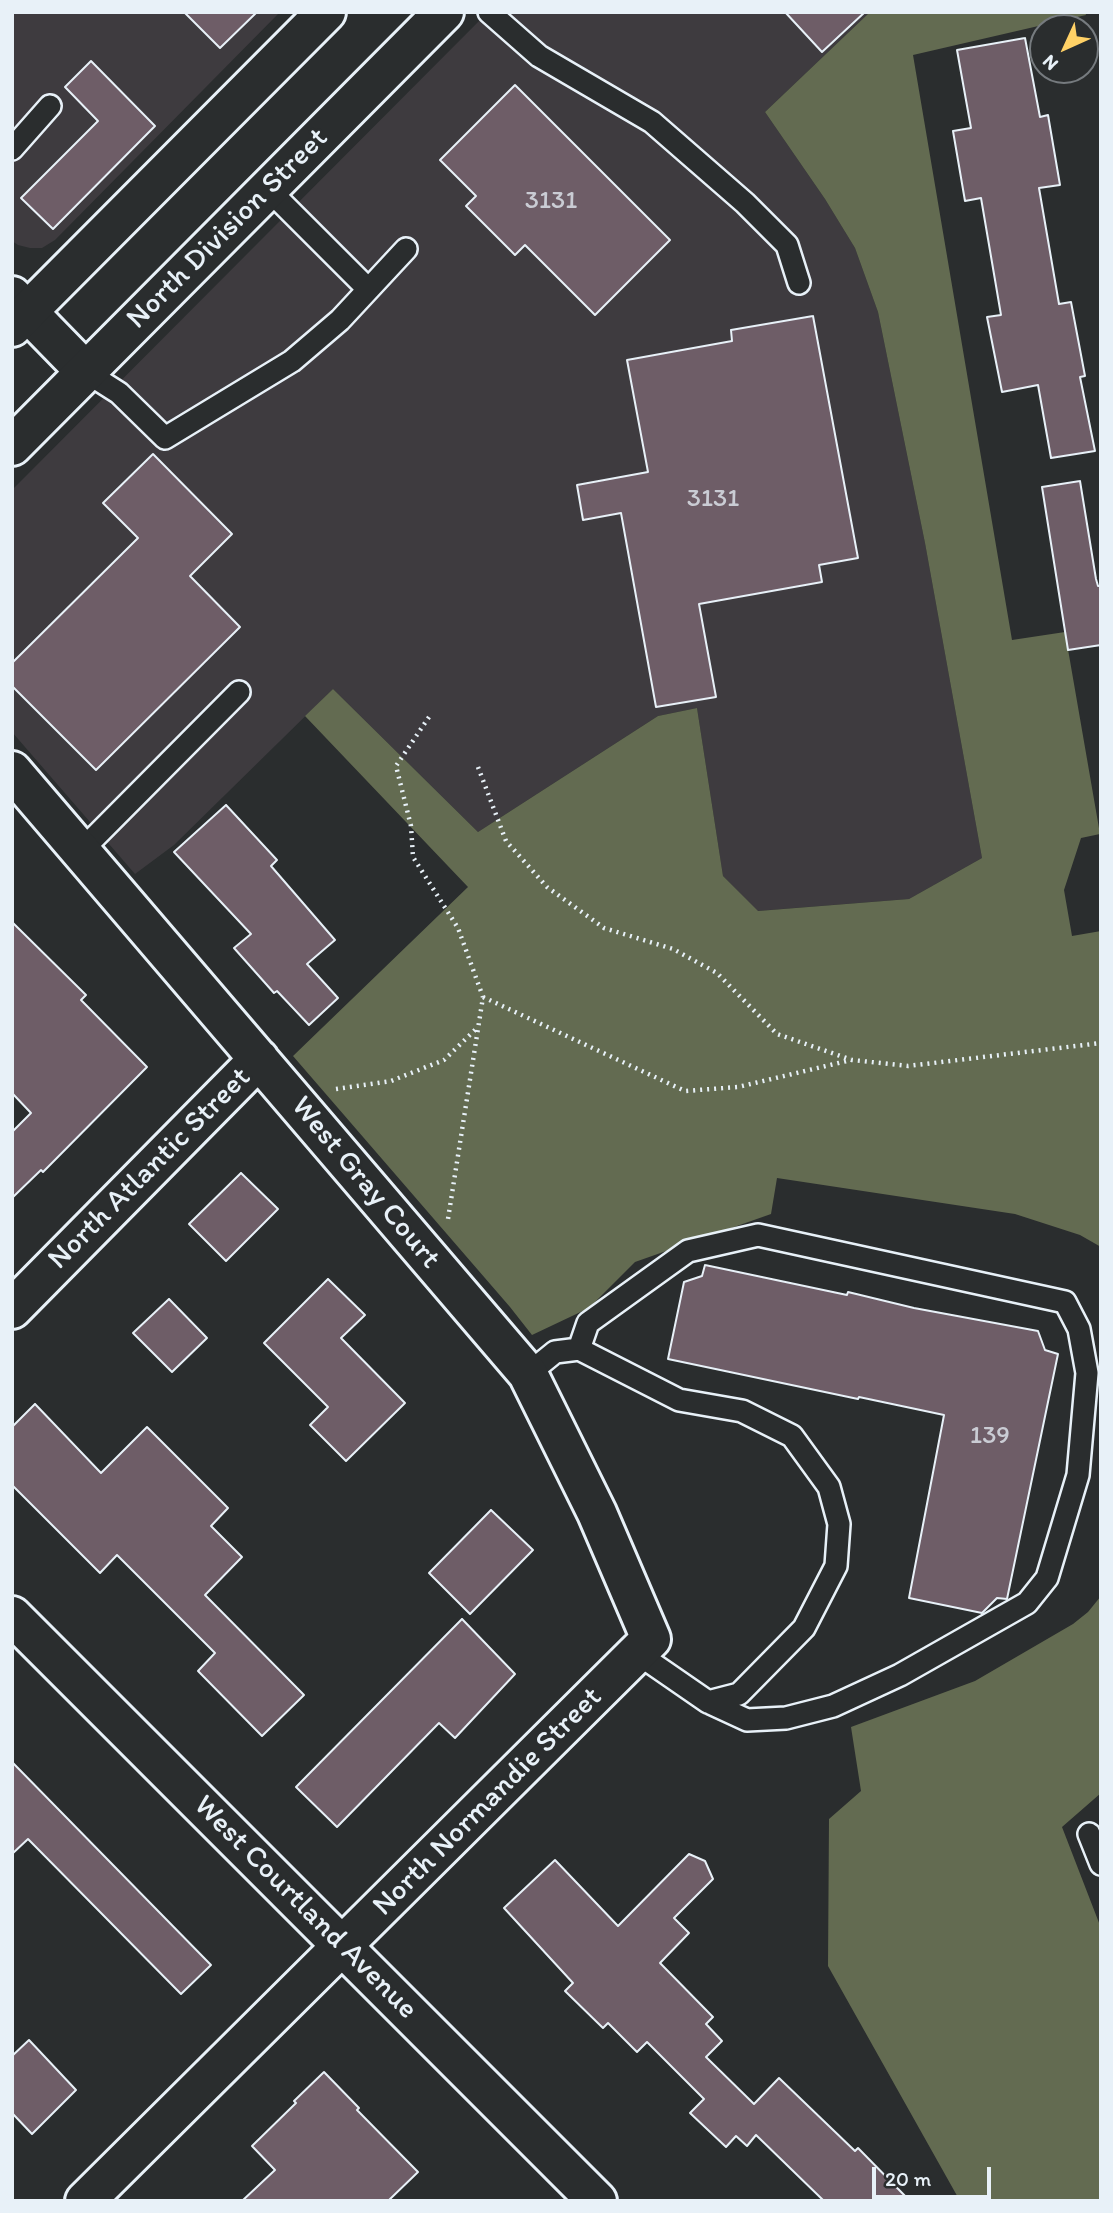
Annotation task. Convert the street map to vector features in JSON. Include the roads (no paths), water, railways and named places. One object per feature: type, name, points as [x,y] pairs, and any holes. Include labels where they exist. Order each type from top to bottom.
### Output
[{"type":"street","points":[[86,372],[18,311],[326,12]]},
{"type":"street","name":"North Division Street","points":[[12,446],[444,12]]},
{"type":"street","name":"West Gray Court","points":[[12,771],[528,1374],[597,1513],[644,1646]]},
{"type":"street","name":"North Atlantic Street","points":[[12,1309],[259,1059]]},
{"type":"street","name":"West Courtland Avenue","points":[[12,1615],[597,2201]]},
{"type":"street","name":"North Normandie Street","points":[[85,2201],[644,1646]]},
{"type":"lane","points":[[489,12],[539,56],[652,122],[673,140],[745,203],[787,245],[799,283]]},
{"type":"lane","points":[[12,149],[50,106]]},
{"type":"lane","points":[[268,190],[367,288]]},
{"type":"lane","points":[[86,372],[119,393],[165,438],[292,361],[340,320],[406,249]]},
{"type":"lane","points":[[81,851],[239,692]]},
{"type":"lane","points":[[579,1349],[589,1323],[688,1251],[758,1235],[1065,1302],[1079,1329],[1087,1373],[1079,1475],[1047,1578],[1027,1603],[900,1675],[833,1706],[786,1718],[747,1720],[708,1702],[644,1646]]},
{"type":"lane","points":[[528,1374],[555,1352],[579,1349],[679,1400],[742,1411],[792,1436],[829,1488],[839,1524],[836,1566],[804,1628],[739,1694],[708,1702]]},
{"type":"lane","points":[[1089,1834],[1101,1864]]}]
